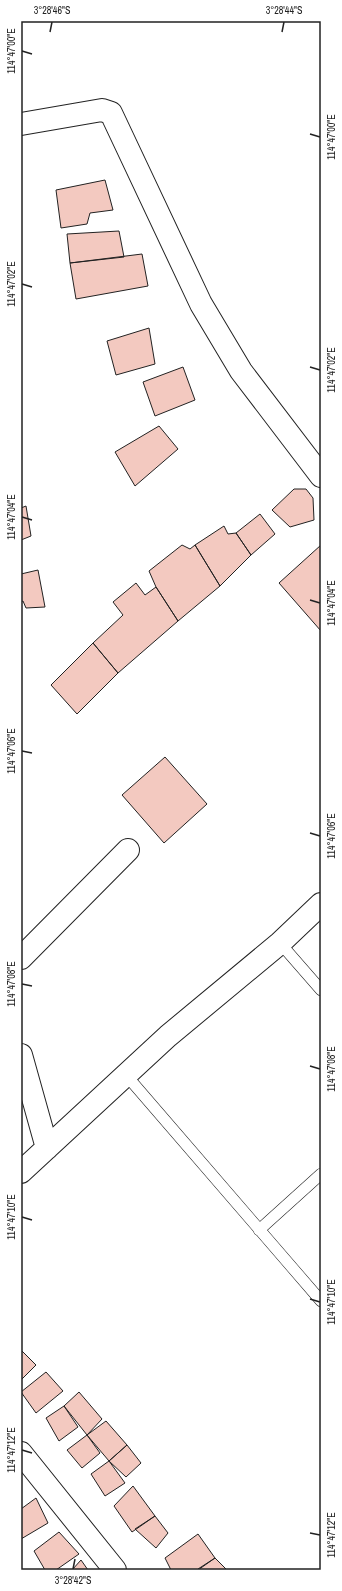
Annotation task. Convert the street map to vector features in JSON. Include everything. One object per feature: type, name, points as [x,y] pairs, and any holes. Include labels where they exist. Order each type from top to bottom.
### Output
[{"type":"street","points":[[21,124],[102,110],[111,114],[201,304],[241,371],[321,476]]},
{"type":"street","points":[[21,958],[128,850]]},
{"type":"street","points":[[21,1172],[168,1036],[280,943],[321,904]]},
{"type":"street","points":[[21,1055],[47,1148]]},
{"type":"street","points":[[21,1453],[115,1570]]},
{"type":"lane","points":[[280,943],[321,990]]},
{"type":"lane","points":[[126,1075],[321,1301]]},
{"type":"lane","points":[[259,1230],[321,1174]]},
{"type":"building","points":[[105,180],[113,210],[90,213],[87,224],[61,228],[56,190]]},
{"type":"building","points":[[119,231],[124,257],[70,263],[67,234]]},
{"type":"building","points":[[142,254],[148,286],[76,299],[70,263]]},
{"type":"building","points":[[149,328],[155,364],[116,375],[107,341]]},
{"type":"building","points":[[183,367],[195,400],[155,416],[143,382]]},
{"type":"building","points":[[159,426],[178,449],[135,486],[115,452]]},
{"type":"building","points":[[294,489],[306,489],[313,498],[314,520],[290,527],[272,510]]},
{"type":"building","points":[[26,506],[31,536],[21,540],[21,508]]},
{"type":"building","points":[[260,514],[275,534],[251,555],[236,533]]},
{"type":"building","points":[[224,526],[228,534],[236,533],[251,555],[220,586],[195,545]]},
{"type":"building","points":[[182,545],[190,549],[195,545],[220,586],[178,621],[156,587],[149,571]]},
{"type":"building","points":[[321,545],[321,631],[279,583]]},
{"type":"building","points":[[38,570],[45,607],[26,608],[23,601],[21,602],[21,574]]},
{"type":"building","points":[[136,583],[145,595],[156,587],[178,621],[118,673],[93,643],[123,615],[113,602]]},
{"type":"building","points":[[93,643],[118,673],[77,714],[51,685]]},
{"type":"building","points":[[165,757],[207,804],[164,843],[122,795]]},
{"type":"building","points":[[21,1350],[36,1365],[21,1380]]},
{"type":"building","points":[[46,1372],[63,1391],[36,1413],[21,1392]]},
{"type":"building","points":[[79,1392],[102,1419],[87,1435],[64,1406]]},
{"type":"building","points":[[64,1406],[78,1427],[59,1441],[46,1418]]},
{"type":"building","points":[[106,1421],[127,1445],[109,1461],[87,1435]]},
{"type":"building","points":[[87,1435],[100,1453],[82,1468],[67,1450]]},
{"type":"building","points":[[127,1445],[141,1463],[126,1477],[109,1461]]},
{"type":"building","points":[[109,1461],[125,1483],[105,1496],[91,1474]]},
{"type":"building","points":[[133,1486],[155,1516],[132,1532],[114,1506]]},
{"type":"building","points":[[36,1498],[48,1523],[21,1539],[21,1509]]},
{"type":"building","points":[[155,1516],[168,1533],[156,1548],[135,1529]]},
{"type":"building","points":[[59,1532],[79,1554],[56,1570],[45,1570],[34,1551]]},
{"type":"building","points":[[198,1534],[215,1558],[198,1570],[171,1570],[165,1558]]},
{"type":"building","points":[[215,1558],[227,1570],[198,1569]]},
{"type":"building","points":[[81,1560],[88,1570],[72,1570]]}]
